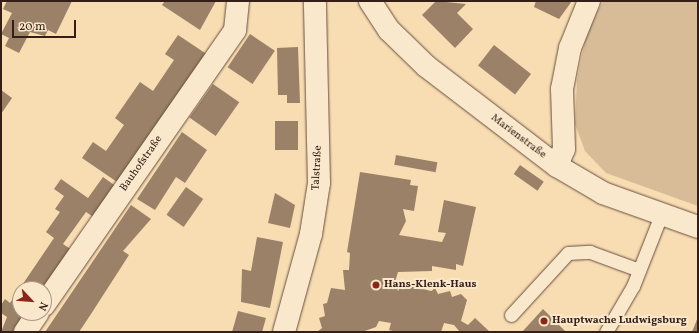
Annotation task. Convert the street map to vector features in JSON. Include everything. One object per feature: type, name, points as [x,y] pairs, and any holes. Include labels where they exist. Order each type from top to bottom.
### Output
[{"type":"street","name":"Talstraße","points":[[284,332],[311,234],[319,183],[315,1]]},
{"type":"street","name":"Marienstraße","points":[[370,1],[389,30],[426,66],[557,166],[603,193],[698,227]]},
{"type":"street","points":[[557,166],[564,148],[563,82],[570,48],[589,1]]},
{"type":"street","name":"Bauhofstraße","points":[[52,293],[238,11]]},
{"type":"street","points":[[25,332],[33,321]]},
{"type":"lane","points":[[606,332],[640,270],[661,215]]},
{"type":"lane","points":[[511,315],[568,253],[590,252],[640,270]]},
{"type":"shaded area","points":[[603,1],[698,1],[698,206],[606,173],[585,151],[575,124],[577,80],[586,35]]},
{"type":"building","points":[[7,1],[72,1],[56,34],[48,30],[45,36],[30,32],[19,53],[5,46],[9,38],[1,34],[12,13],[3,9]]},
{"type":"building","points":[[165,1],[216,1],[200,30],[162,5]]},
{"type":"building","points":[[436,1],[466,4],[457,13],[473,29],[455,48],[422,15]]},
{"type":"building","points":[[536,1],[572,1],[559,19],[534,7]]},
{"type":"building","points":[[250,34],[275,51],[253,84],[228,67]]},
{"type":"building","points":[[178,35],[208,55],[120,184],[82,158],[93,142],[106,151],[124,125],[115,118],[140,82],[153,91],[174,60],[165,54]]},
{"type":"building","points":[[494,45],[531,74],[515,94],[478,65]]},
{"type":"building","points":[[298,47],[300,103],[287,103],[287,95],[278,95],[277,48]]},
{"type":"building","points":[[213,84],[239,102],[216,136],[189,118]]},
{"type":"building","points":[[1,90],[12,98],[1,114]]},
{"type":"building","points":[[275,121],[298,121],[298,150],[275,150]]},
{"type":"building","points":[[182,132],[207,150],[185,183],[176,177],[155,210],[137,199]]},
{"type":"building","points":[[396,155],[437,162],[436,172],[394,165]]},
{"type":"building","points":[[520,165],[544,182],[537,191],[514,174]]},
{"type":"building","points":[[360,172],[411,180],[410,185],[418,186],[414,211],[403,209],[406,221],[399,235],[442,242],[446,233],[438,232],[444,200],[476,207],[463,266],[456,264],[456,270],[432,266],[432,271],[398,272],[395,282],[431,291],[435,288],[438,294],[450,291],[452,297],[461,294],[467,300],[461,321],[468,325],[475,318],[490,332],[460,332],[454,325],[444,323],[441,332],[396,332],[389,330],[391,323],[379,321],[376,327],[362,332],[317,332],[322,328],[319,318],[325,316],[323,304],[327,303],[331,288],[345,290],[343,270],[349,270],[350,253],[347,252]]},
{"type":"building","points":[[103,177],[117,187],[95,218],[86,212],[63,244],[72,250],[50,281],[25,281],[54,238],[46,232],[60,212],[55,209],[64,196],[54,189],[61,179],[88,198]]},
{"type":"building","points":[[186,187],[203,199],[184,227],[166,215]]},
{"type":"building","points":[[275,193],[295,205],[290,228],[268,223]]},
{"type":"building","points":[[131,205],[151,219],[123,251],[129,255],[79,332],[45,332]]},
{"type":"building","points":[[257,237],[283,242],[270,308],[241,302],[242,269],[251,271]]},
{"type":"building","points":[[5,299],[10,303],[12,300],[12,321],[25,321],[17,332],[1,332],[7,317],[1,313],[1,305]]},
{"type":"building","name":"Hauptwache Ludwigsburg","points":[[543,309],[566,332],[522,332]]},
{"type":"building","points":[[238,311],[266,318],[262,332],[232,332]]},
{"type":"building","points":[[698,317],[698,332],[692,332]]},
{"type":"place","name":"Hans-Klenk-Haus","points":[[376,285]]},
{"type":"place","name":"Hauptwache Ludwigsburg","points":[[544,321]]}]
